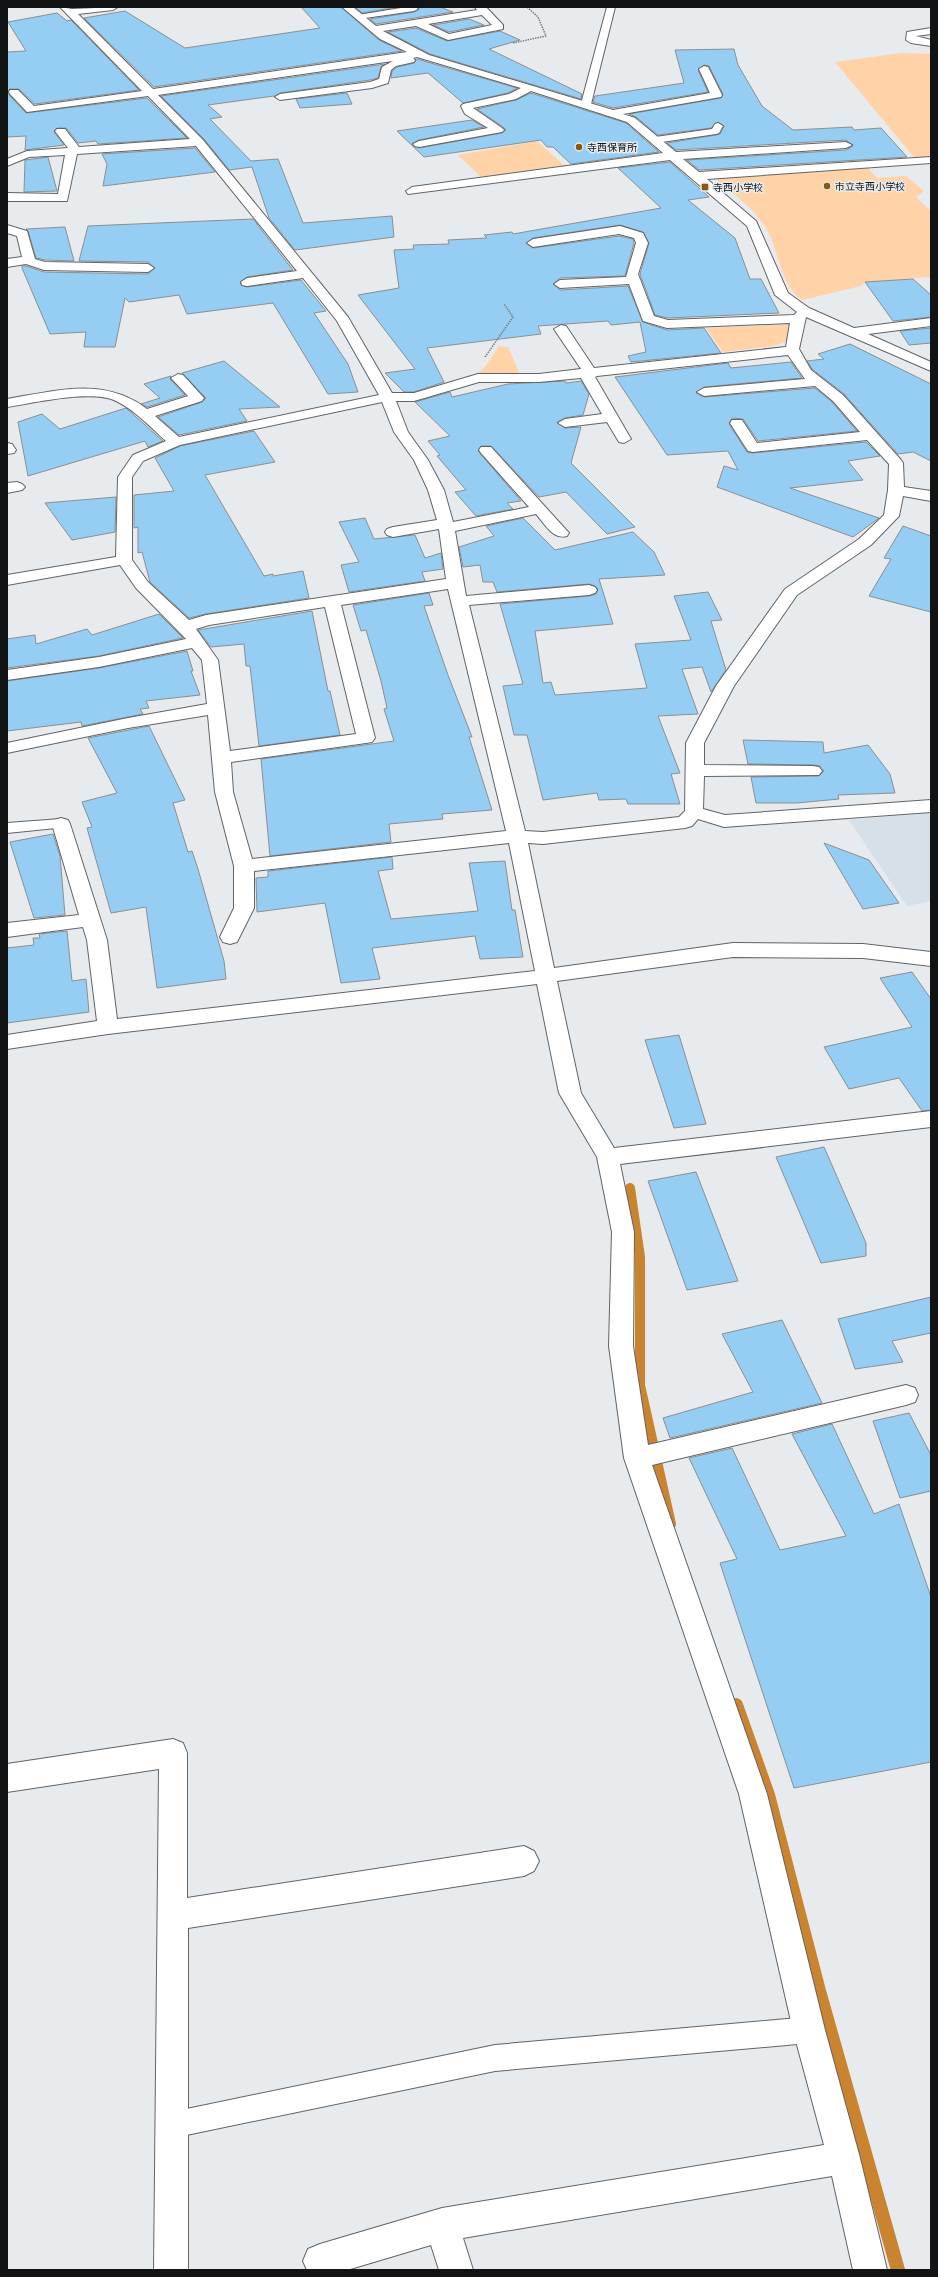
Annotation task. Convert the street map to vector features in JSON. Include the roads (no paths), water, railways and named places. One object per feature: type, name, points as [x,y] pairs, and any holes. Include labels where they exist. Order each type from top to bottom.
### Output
[{"type":"street","points":[[67,9],[113,7]]},
{"type":"street","points":[[347,7],[374,29],[404,48],[421,56],[586,104],[631,120],[698,176],[752,224],[782,295],[801,315]]},
{"type":"street","points":[[67,9],[199,142],[343,320],[386,397],[401,432],[421,460],[436,490],[446,526],[458,592],[517,836],[570,1093],[608,1157],[623,1232],[621,1346],[641,1457],[753,1794],[809,2030],[844,2158],[870,2270]]},
{"type":"street","points":[[374,29],[483,10],[499,27],[448,37],[418,22]]},
{"type":"street","points":[[931,31],[911,34],[912,40],[931,43]]},
{"type":"street","points":[[14,92],[31,110],[149,92],[421,56]]},
{"type":"street","points":[[280,97],[372,85],[384,81],[386,69],[392,64],[421,56]]},
{"type":"street","points":[[613,113],[717,95],[704,69]]},
{"type":"street","points":[[419,144],[498,130],[469,112],[467,106],[512,97],[530,88]]},
{"type":"street","points":[[7,197],[63,198],[74,151],[61,131]]},
{"type":"street","points":[[7,163],[27,154],[199,142]]},
{"type":"street","points":[[412,191],[674,156],[846,145]]},
{"type":"street","points":[[698,176],[931,160]]},
{"type":"street","points":[[7,229],[23,234],[29,260]]},
{"type":"street","points":[[533,243],[620,230],[630,232],[639,236],[642,243],[632,274],[648,318],[667,324],[801,315],[855,332],[931,367]]},
{"type":"street","points":[[7,263],[29,260],[44,266],[148,268]]},
{"type":"street","points":[[246,282],[306,274]]},
{"type":"street","points":[[560,284],[634,280]]},
{"type":"street","points":[[244,866],[517,836],[543,838],[685,822],[694,812],[695,744],[725,686],[791,592],[865,542],[891,516],[896,490],[896,463],[838,398],[806,373],[793,350],[801,315]]},
{"type":"street","points":[[855,332],[931,322]]},
{"type":"street","points":[[561,329],[624,439]]},
{"type":"street","points":[[230,938],[244,908],[244,866],[224,792],[217,708],[210,660],[195,642],[186,627],[142,585],[124,560],[125,477],[138,458],[176,442],[386,397],[414,397],[442,390],[475,379],[539,378],[588,374],[657,364],[793,350]]},
{"type":"street","points":[[143,415],[197,398],[178,378]]},
{"type":"street","points":[[704,392],[818,382]]},
{"type":"street","points":[[7,403],[80,393],[105,392],[121,397],[176,442]]},
{"type":"street","points":[[565,423],[611,417]]},
{"type":"street","points":[[737,423],[753,448],[871,435]]},
{"type":"street","points":[[486,450],[562,533]]},
{"type":"street","points":[[896,490],[931,496]]},
{"type":"street","points":[[393,532],[446,526],[540,509]]},
{"type":"street","points":[[7,580],[124,560]]},
{"type":"street","points":[[186,627],[206,620],[332,601],[458,592],[589,590]]},
{"type":"street","points":[[222,758],[366,738],[332,601]]},
{"type":"street","points":[[7,675],[99,662],[195,642]]},
{"type":"street","points":[[7,748],[128,723],[217,708]]},
{"type":"street","points":[[694,770],[813,771]]},
{"type":"street","points":[[694,812],[724,821],[931,806]]},
{"type":"street","points":[[61,824],[97,940],[108,1027]]},
{"type":"street","points":[[7,930],[91,920]]},
{"type":"street","points":[[7,1042],[108,1027],[547,976],[733,950],[863,951],[931,959]]},
{"type":"street","points":[[608,1157],[931,1119]]},
{"type":"street","points":[[641,1457],[906,1395]]},
{"type":"street","points":[[7,1778],[173,1753],[171,2270]]},
{"type":"street","points":[[173,1915],[524,1861]]},
{"type":"street","points":[[320,2261],[442,2225],[844,2158]]},
{"type":"street","points":[[442,2225],[456,2270]]},
{"type":"lane","points":[[358,17],[414,9],[411,7]]},
{"type":"lane","points":[[586,104],[611,7]]},
{"type":"lane","points":[[655,140],[716,131],[718,126]]},
{"type":"lane","points":[[7,828],[61,824]]},
{"type":"lane","points":[[172,2125],[495,2058],[809,2030]]},
{"type":"waterway","points":[[630,1188],[640,1257],[640,1385],[671,1524]]},
{"type":"waterway","points":[[736,1705],[768,1795],[819,1991],[898,2270]]},
{"type":"place","name":"寺西保育所","points":[[579,147]]},
{"type":"place","name":"市立寺西小学校","points":[[827,186]]},
{"type":"place","name":"寺西小学校","points":[[705,187]]}]
